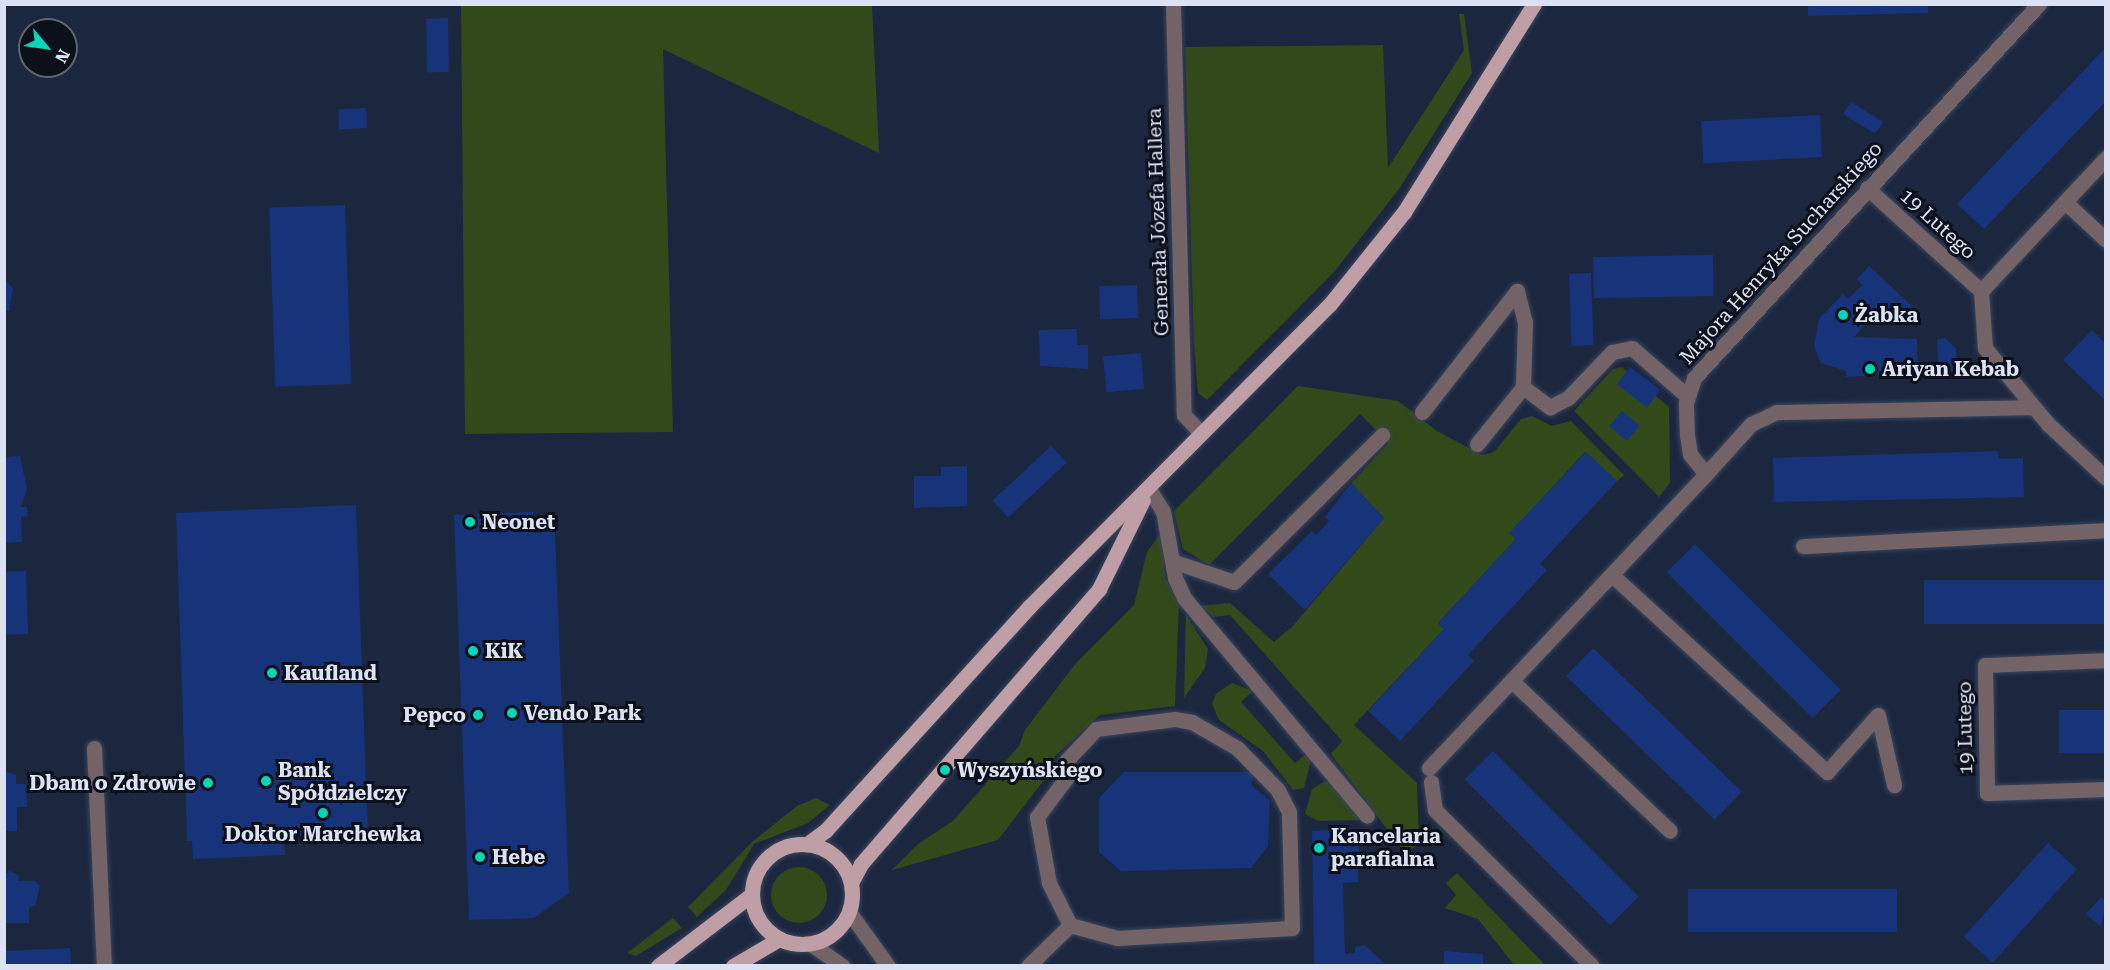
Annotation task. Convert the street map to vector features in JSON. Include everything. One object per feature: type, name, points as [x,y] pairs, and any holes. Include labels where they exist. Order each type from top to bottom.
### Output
[{"type":"main road","points":[[807,844],[826,830],[1029,608],[1149,489],[1200,432],[1330,304],[1404,212],[1532,5]]},
{"type":"main road","points":[[851,883],[830,852],[807,844],[786,846],[768,857],[753,880],[751,895],[759,921],[779,939],[811,944],[827,938],[849,912],[851,883],[861,864],[1099,589],[1149,489]]},
{"type":"main road","points":[[658,966],[751,895]]},
{"type":"main road","points":[[733,966],[779,939]]},
{"type":"street","name":"Generała Józefa Hallera","points":[[1173,4],[1184,415],[1200,432]]},
{"type":"street","name":"Majora Henryka Sucharskiego","points":[[1706,474],[1690,454],[1687,396],[1708,361],[2039,4]]},
{"type":"street","points":[[2106,158],[1981,291],[1985,348],[2033,407],[2106,478]]},
{"type":"street","name":"19 Lutego","points":[[1867,188],[1981,291]]},
{"type":"street","points":[[2065,202],[2106,240]]},
{"type":"street","points":[[1422,412],[1517,291],[1526,322],[1524,387],[1477,444]]},
{"type":"street","points":[[1524,387],[1551,407],[1568,398],[1612,352],[1632,348],[1687,396]]},
{"type":"street","points":[[1592,966],[1436,810],[1430,775],[1751,423],[1777,412],[2033,407]]},
{"type":"street","points":[[1175,562],[1234,582],[1382,435]]},
{"type":"street","points":[[1149,489],[1163,511],[1175,562],[1175,578],[1185,600],[1367,816]]},
{"type":"street","points":[[1803,546],[2106,530]]},
{"type":"street","points":[[1611,575],[1827,772],[1878,715],[1894,785]]},
{"type":"street","name":"19 Lutego","points":[[2106,660],[1985,665],[1987,793],[2106,789]]},
{"type":"street","points":[[1513,682],[1670,831]]},
{"type":"street","points":[[1175,719],[1192,722],[1237,748],[1278,790],[1289,812],[1292,928],[1117,938],[1070,925],[1049,883],[1037,817],[1067,777],[1067,760],[1096,729],[1175,719]]},
{"type":"street","points":[[94,748],[104,966]]},
{"type":"street","points":[[849,912],[888,966]]},
{"type":"street","points":[[1028,966],[1070,925]]},
{"type":"street","points":[[811,944],[843,966]]},
{"type":"green space","points":[[461,5],[872,5],[879,153],[663,49],[673,432],[465,434]]},
{"type":"green space","points":[[1459,14],[1464,14],[1472,73],[1399,189],[1334,272],[1207,400],[1198,393],[1194,345],[1185,47],[1383,45],[1388,168],[1464,50]]},
{"type":"green space","points":[[1622,367],[1669,407],[1670,483],[1659,497],[1574,411],[1613,369]]},
{"type":"green space","points":[[1298,386],[1398,401],[1437,431],[1482,455],[1494,452],[1521,419],[1532,416],[1552,426],[1571,421],[1624,475],[1617,481],[1585,452],[1510,533],[1516,539],[1438,623],[1444,629],[1354,725],[1417,783],[1419,845],[1404,852],[1331,754],[1342,741],[1230,615],[1214,617],[1199,606],[1230,603],[1274,642],[1292,627],[1384,518],[1351,483],[1389,443],[1360,414],[1209,565],[1183,549],[1174,511]]},
{"type":"green space","points":[[1162,531],[1165,578],[1179,602],[1175,706],[1100,715],[1055,756],[1050,772],[998,840],[892,870],[918,844],[953,821],[1019,746],[1025,730],[1076,663],[1134,605],[1147,552]]},
{"type":"green space","points":[[1186,615],[1208,649],[1205,668],[1184,698]]},
{"type":"green space","points":[[1232,683],[1253,691],[1241,702],[1295,763],[1306,754],[1311,760],[1304,788],[1293,790],[1263,751],[1219,720],[1212,704],[1216,694]]},
{"type":"green space","points":[[1325,781],[1331,783],[1360,820],[1318,821],[1305,814],[1312,789]]},
{"type":"green space","points":[[816,798],[830,805],[808,823],[754,844],[726,890],[697,917],[688,907],[752,842],[797,806]]},
{"type":"green space","points":[[799,867],[810,869],[819,875],[825,884],[827,895],[825,906],[819,915],[810,921],[799,923],[788,921],[779,915],[773,906],[771,895],[773,884],[779,875],[788,869]]},
{"type":"green space","points":[[1457,873],[1545,965],[1514,965],[1478,919],[1445,908],[1456,895],[1446,883]]},
{"type":"green space","points":[[673,918],[682,928],[636,956],[627,953]]},
{"type":"building","points":[[1808,4],[1928,4],[1928,13],[1808,16]]},
{"type":"building","points":[[426,18],[448,18],[449,72],[427,72]]},
{"type":"building","points":[[2106,47],[2106,101],[1984,229],[1957,204]]},
{"type":"building","points":[[1851,102],[1883,122],[1878,130],[1874,133],[1843,114]]},
{"type":"building","points":[[366,108],[367,128],[339,129],[338,109]]},
{"type":"building","points":[[1820,115],[1822,157],[1703,163],[1701,121]]},
{"type":"building","points":[[345,205],[351,384],[275,387],[269,208]]},
{"type":"building","points":[[1713,255],[1714,296],[1594,298],[1593,257]]},
{"type":"building","points":[[1869,266],[1916,310],[1904,324],[1883,305],[1854,337],[1917,339],[1918,375],[1900,376],[1900,369],[1881,369],[1881,375],[1846,377],[1846,371],[1821,363],[1814,346],[1819,319],[1843,294],[1848,299],[1862,285],[1857,279]]},
{"type":"building","points":[[1591,273],[1594,345],[1572,346],[1569,274]]},
{"type":"building","points":[[4,279],[13,288],[9,311],[4,311]]},
{"type":"building","points":[[1137,285],[1138,318],[1100,319],[1099,286]]},
{"type":"building","points":[[1077,329],[1077,345],[1088,345],[1088,369],[1040,366],[1039,330]]},
{"type":"building","points":[[2092,330],[2106,344],[2106,401],[2063,360]]},
{"type":"building","points":[[1945,338],[1956,348],[1957,374],[1939,374],[1937,339]]},
{"type":"building","points":[[1141,353],[1144,389],[1106,392],[1103,356]]},
{"type":"building","points":[[1630,367],[1660,390],[1647,407],[1617,385]]},
{"type":"building","points":[[1622,411],[1640,426],[1627,441],[1609,426]]},
{"type":"building","points":[[1051,446],[1067,463],[1008,517],[992,501]]},
{"type":"building","points":[[1998,451],[1999,459],[2023,458],[2024,497],[1774,502],[1773,458]]},
{"type":"building","points":[[1586,452],[1617,481],[1540,564],[1547,570],[1468,655],[1474,661],[1400,741],[1368,711],[1444,629],[1438,623],[1516,539],[1509,533]]},
{"type":"building","points":[[20,456],[27,489],[21,507],[27,507],[28,516],[21,517],[22,542],[5,543],[5,457]]},
{"type":"building","points":[[967,466],[967,506],[914,508],[914,476],[941,476],[941,467]]},
{"type":"building","points":[[1351,483],[1384,518],[1305,610],[1268,574],[1312,531],[1316,535],[1329,521],[1325,517]]},
{"type":"building","name":"Kaufland","points":[[356,505],[368,834],[284,837],[285,855],[193,859],[192,841],[187,841],[176,513]]},
{"type":"building","name":"Vendo Park","points":[[533,512],[534,533],[555,531],[569,893],[534,918],[469,920],[454,515]]},
{"type":"building","points":[[1695,544],[1841,690],[1812,718],[1667,572]]},
{"type":"building","points":[[26,571],[28,634],[6,635],[4,572]]},
{"type":"building","points":[[1924,580],[2106,580],[2106,624],[1924,624]]},
{"type":"building","points":[[1593,648],[1742,792],[1715,820],[1566,676]]},
{"type":"building","points":[[2059,710],[2106,710],[2106,753],[2059,753]]},
{"type":"building","points":[[1493,751],[1639,897],[1610,925],[1465,779]]},
{"type":"building","points":[[4,771],[16,775],[16,784],[26,784],[27,807],[17,807],[17,831],[4,831]]},
{"type":"building","points":[[1124,772],[1252,772],[1252,786],[1270,800],[1268,846],[1251,868],[1121,871],[1099,852],[1099,798]]},
{"type":"building","points":[[1353,829],[1359,836],[1358,882],[1343,883],[1345,954],[1355,953],[1355,947],[1365,945],[1387,966],[1314,966],[1312,831]]},
{"type":"building","points":[[2048,843],[2077,869],[1993,963],[1964,937]]},
{"type":"building","points":[[9,871],[18,875],[19,881],[34,881],[40,886],[35,906],[29,907],[29,923],[4,923],[4,876]]},
{"type":"building","points":[[1688,889],[1897,889],[1897,932],[1688,932]]},
{"type":"building","points":[[2101,897],[2106,901],[2101,927],[2086,914]]},
{"type":"building","points":[[70,948],[71,966],[4,966],[4,951]]},
{"type":"building","points":[[1444,951],[1483,954],[1483,966],[1444,966]]},
{"type":"place","name":"Żabka","points":[[1843,315]]},
{"type":"place","name":"Ariyan Kebab","points":[[1870,369]]},
{"type":"place","name":"Neonet","points":[[470,522]]},
{"type":"place","name":"KiK","points":[[473,651]]},
{"type":"place","name":"Kaufland","points":[[272,673]]},
{"type":"place","name":"Vendo Park","points":[[512,713]]},
{"type":"place","name":"Pepco","points":[[478,715]]},
{"type":"place","name":"Wyszyńskiego","points":[[945,770]]},
{"type":"place","name":"Bank Spółdzielczy","points":[[266,781]]},
{"type":"place","name":"Dbam o Zdrowie","points":[[208,783]]},
{"type":"place","name":"Doktor Marchewka","points":[[323,813]]},
{"type":"place","name":"Kancelaria parafialna","points":[[1319,848]]},
{"type":"place","name":"Hebe","points":[[480,857]]}]
